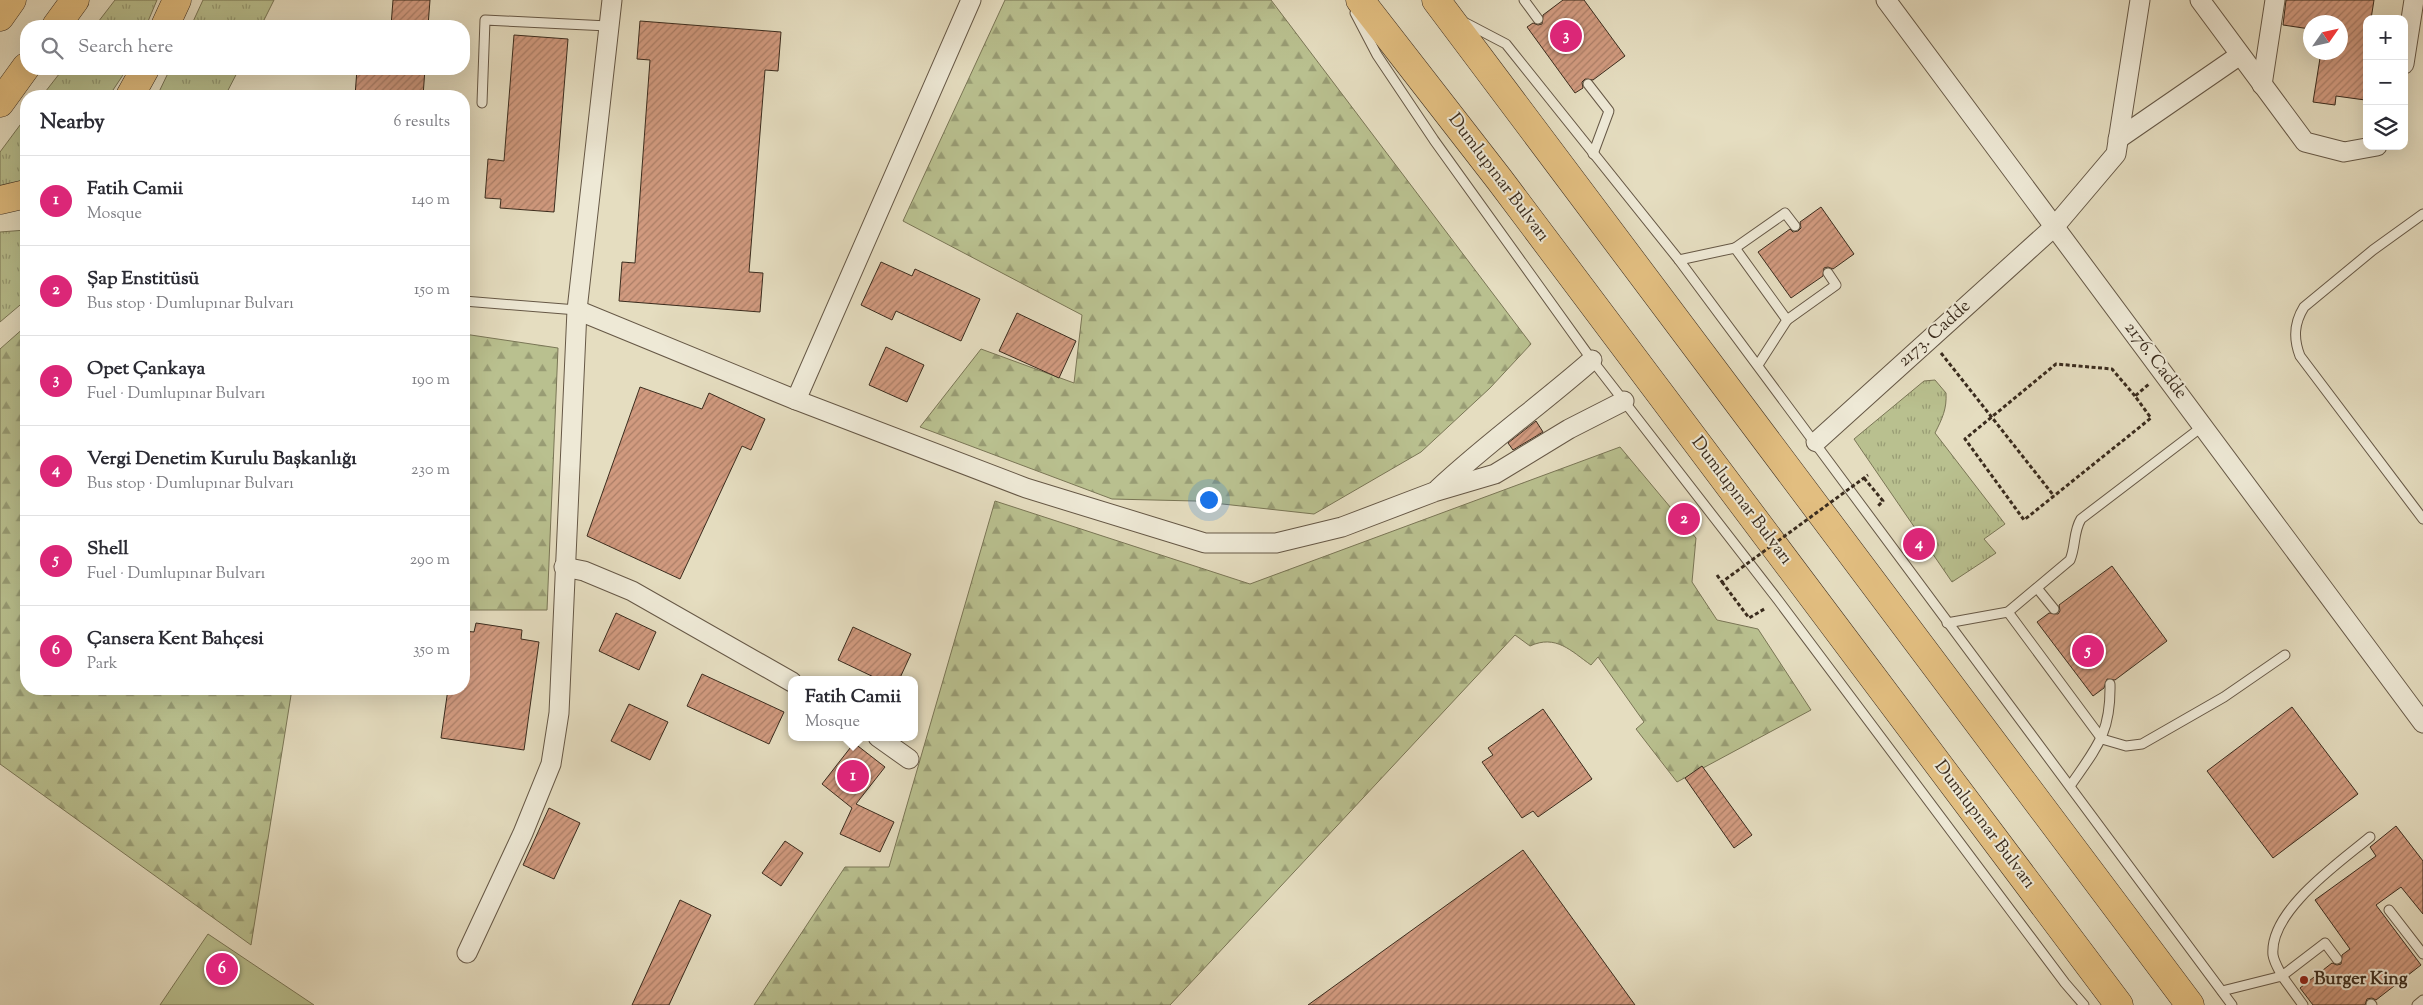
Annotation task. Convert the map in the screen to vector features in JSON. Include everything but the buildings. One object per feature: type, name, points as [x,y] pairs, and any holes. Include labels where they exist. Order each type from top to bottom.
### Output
[{"type":"main road","points":[[0,17],[12,0]]},
{"type":"main road","points":[[60,20],[75,0]]},
{"type":"main road","points":[[168,20],[177,0]]},
{"type":"main road","name":"Dumlupınar Bulvarı","points":[[1356,4],[1499,179],[2119,1005]]},
{"type":"main road","points":[[1440,6],[2190,1005]]},
{"type":"main road","points":[[0,103],[20,75]]},
{"type":"main road","points":[[133,90],[142,75]]},
{"type":"main road","points":[[0,200],[20,195]]},
{"type":"street","points":[[467,953],[523,833],[550,764],[559,713],[564,567],[577,310],[612,0]]},
{"type":"street","points":[[796,400],[971,0]]},
{"type":"street","name":"2176. Cadde","points":[[1886,0],[2423,723]]},
{"type":"street","name":"2173. Cadde","points":[[1816,442],[2055,226],[2116,154],[2140,0]]},
{"type":"street","points":[[2200,0],[2305,142],[2344,152],[2363,149]]},
{"type":"street","points":[[2262,85],[2275,0]]},
{"type":"street","points":[[2405,60],[2414,0]]},
{"type":"street","points":[[2118,139],[2240,55]]},
{"type":"street","points":[[577,310],[796,400],[1026,488],[1205,543],[1276,543],[1342,527],[1434,492],[1495,474],[1569,429],[1624,401]]},
{"type":"street","points":[[1434,492],[1476,454],[1592,360]]},
{"type":"street","points":[[564,567],[584,571],[632,591],[788,680]]},
{"type":"street","points":[[884,741],[909,759]]},
{"type":"lane","points":[[1524,0],[1538,19]]},
{"type":"lane","points":[[1356,4],[1378,55],[1434,140],[1592,360],[1778,600],[2065,983],[2084,1005]]},
{"type":"lane","points":[[1440,6],[1506,44],[1679,260],[1816,442],[1947,623],[2232,1005]]},
{"type":"lane","points":[[482,103],[486,20],[608,26]]},
{"type":"lane","points":[[1588,84],[1609,112],[1593,154]]},
{"type":"lane","points":[[1679,260],[1735,248],[1785,213],[1795,226]]},
{"type":"lane","points":[[2423,214],[2373,250],[2304,307],[2298,317],[2295,330],[2296,344],[2300,356],[2423,519]]},
{"type":"lane","points":[[1735,248],[1787,320]]},
{"type":"lane","points":[[1758,365],[1787,320],[1836,285],[1828,273]]},
{"type":"lane","points":[[470,301],[577,310]]},
{"type":"lane","points":[[1947,623],[2008,612],[2070,560],[2075,548],[2076,530],[2081,519],[2203,426]]},
{"type":"lane","points":[[2037,588],[2054,609]]},
{"type":"lane","points":[[2008,612],[2102,739],[2126,746],[2142,744],[2224,697],[2285,655]]},
{"type":"lane","points":[[2070,786],[2102,739],[2110,704],[2110,684]]},
{"type":"lane","points":[[2303,1005],[2282,976],[2273,956],[2277,931],[2291,908],[2316,883],[2370,838]]},
{"type":"lane","points":[[2390,910],[2423,954]]},
{"type":"lane","points":[[2222,991],[2282,976],[2325,943],[2337,959]]},
{"type":"lane","points":[[2417,1005],[2423,1000]]},
{"type":"path","points":[[1930,339],[2054,496]]},
{"type":"path","points":[[2056,364],[2112,369],[2151,418],[2024,520],[1965,439],[1992,417],[2056,364]]},
{"type":"path","points":[[2135,396],[2163,372]]},
{"type":"path","points":[[1722,582],[1866,476],[1883,501]]},
{"type":"path","points":[[1717,575],[1750,618]]},
{"type":"green space","points":[[115,0],[157,0],[149,20],[100,20]]},
{"type":"green space","points":[[203,0],[274,0],[264,20],[194,20]]},
{"type":"green space","points":[[1005,0],[1271,0],[1531,344],[1490,388],[1421,452],[1314,514],[1195,501],[1112,499],[920,427],[981,349],[1074,383],[1082,315],[903,221]]},
{"type":"green space","points":[[58,75],[123,75],[113,90],[47,90]]},
{"type":"green space","points":[[167,75],[236,75],[228,90],[160,90]]},
{"type":"green space","points":[[20,125],[20,182],[0,188],[0,152]]},
{"type":"green space","points":[[20,230],[20,305],[0,322],[0,232]]},
{"type":"green space","points":[[20,331],[20,695],[291,695],[251,945],[0,764],[0,349]]},
{"type":"green space","points":[[470,335],[558,348],[547,610],[470,610]]},
{"type":"green space","points":[[1935,380],[1946,393],[1946,404],[1935,433],[2005,524],[1984,539],[1996,553],[1952,582],[1854,439],[1924,381]]},
{"type":"green space","points":[[1620,447],[1696,538],[1692,582],[1717,620],[1758,629],[1811,710],[1677,782],[1636,729],[1644,722],[1598,657],[1591,665],[1563,646],[1548,642],[1530,646],[1515,635],[1170,1005],[754,1005],[845,867],[889,867],[995,501],[1250,584]]},
{"type":"green space","points":[[208,934],[314,1005],[160,1005]]},
{"type":"place","name":"Opet Çankaya","points":[[1566,36]]},
{"type":"place","name":"Şap Enstitüsü","points":[[1684,519]]},
{"type":"place","name":"Vergi Denetim Kurulu Başkanlığı","points":[[1919,544]]},
{"type":"place","name":"Shell","points":[[2088,651]]},
{"type":"place","name":"Fatih Camii","points":[[853,776]]},
{"type":"place","name":"Çansera Kent Bahçesi","points":[[222,969]]},
{"type":"place","name":"Burger King","points":[[2304,980]]}]
